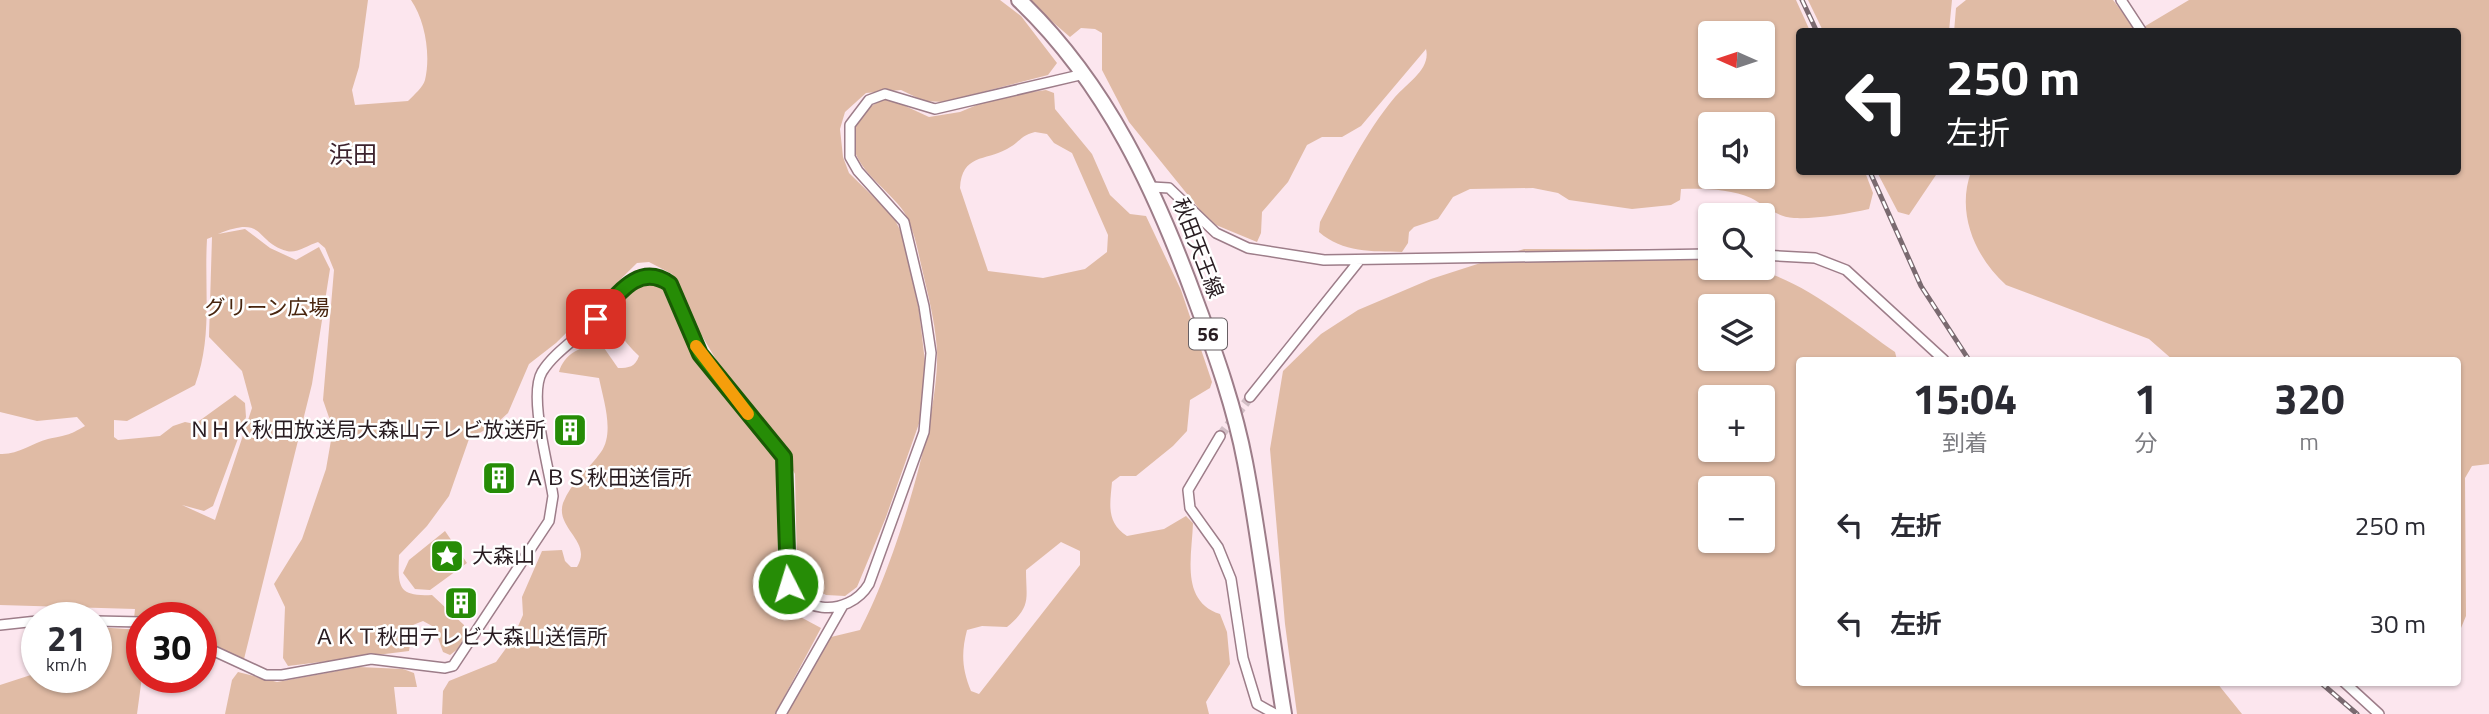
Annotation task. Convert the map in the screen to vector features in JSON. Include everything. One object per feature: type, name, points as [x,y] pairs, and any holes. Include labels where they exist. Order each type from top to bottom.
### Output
[{"type":"main road","name":"秋田天王線","points":[[1018,0],[1065,47],[1120,126],[1152,187],[1212,344],[1245,460],[1284,714]]},
{"type":"street","points":[[2121,0],[2139,28]]},
{"type":"street","points":[[217,652],[266,675],[282,676],[371,659],[445,668],[453,666],[553,510],[537,398],[540,377],[553,359],[583,333],[630,282],[650,275],[670,284],[700,354],[784,457],[785,572],[790,588],[809,604],[842,607],[854,601],[869,584],[919,448],[929,402],[931,353],[924,306],[904,222],[858,171],[850,157],[850,125],[869,100],[885,94],[935,109],[1084,74]]},
{"type":"street","points":[[1152,187],[1169,188],[1216,233],[1248,248],[1324,260],[1698,254]]},
{"type":"street","points":[[1775,256],[1815,258],[1846,270],[1941,357]]},
{"type":"street","points":[[1250,397],[1359,261]]},
{"type":"street","points":[[1220,436],[1188,490],[1190,508],[1218,547],[1231,579],[1243,658],[1257,704],[1275,714]]},
{"type":"street","points":[[781,714],[842,607]]},
{"type":"street","points":[[0,625],[21,623]]},
{"type":"street","points":[[2348,686],[2379,714]]},
{"type":"green space","name":"グリーン広場","points":[[0,0],[368,0],[359,67],[352,90],[355,105],[408,101],[424,83],[427,70],[426,38],[420,17],[411,0],[1000,0],[1021,16],[1057,63],[1048,75],[944,102],[924,101],[901,90],[866,93],[845,112],[840,129],[843,157],[849,173],[893,216],[902,234],[919,310],[925,362],[922,415],[886,517],[857,587],[845,596],[826,595],[807,584],[797,565],[795,474],[775,437],[721,368],[692,319],[672,274],[649,262],[637,263],[556,343],[529,364],[508,413],[497,423],[469,439],[449,496],[427,526],[399,555],[402,587],[412,594],[432,595],[464,625],[463,645],[450,655],[443,652],[434,627],[423,621],[413,625],[409,651],[288,666],[283,658],[285,607],[274,584],[302,539],[326,469],[333,429],[323,400],[334,270],[325,248],[318,242],[291,252],[277,247],[252,228],[244,227],[218,234],[245,229],[270,248],[296,260],[319,247],[330,269],[312,384],[243,663],[217,652],[217,602],[126,602],[126,609],[112,608],[112,602],[21,602],[21,606],[0,605],[0,454],[19,451],[85,426],[77,417],[37,421],[0,412]],"holes":[[[212,237],[209,337],[242,371],[252,408],[215,520],[182,505],[204,511],[213,506],[246,417],[245,403],[235,395],[195,424],[185,422],[173,426],[160,436],[118,440],[114,437],[114,420],[127,421],[195,385],[204,349],[207,239]]]},
{"type":"green space","points":[[1027,0],[1796,0],[1809,28],[1796,28],[1796,175],[1866,175],[1873,193],[1869,209],[1832,216],[1794,218],[1775,212],[1775,203],[1759,203],[1735,193],[1717,190],[1681,189],[1680,200],[1671,205],[1632,209],[1569,200],[1558,193],[1533,188],[1470,189],[1453,197],[1438,219],[1414,227],[1409,232],[1408,243],[1402,252],[1358,250],[1338,244],[1319,232],[1320,222],[1373,126],[1395,97],[1422,69],[1427,56],[1426,49],[1361,126],[1342,137],[1322,137],[1307,145],[1288,182],[1262,212],[1261,233],[1257,242],[1216,225],[1200,210],[1129,122],[1102,70],[1102,33],[1095,29],[1081,28],[1070,37]]},
{"type":"green space","points":[[1808,0],[1952,0],[1949,28],[1822,28]]},
{"type":"green space","points":[[1966,0],[2113,0],[2135,28],[1954,28],[1956,8]]},
{"type":"green space","points":[[2189,0],[2489,0],[2489,464],[2472,466],[2465,478],[2466,616],[2461,628],[2461,357],[2170,357],[2149,339],[2006,285],[1985,261],[1971,233],[1967,218],[1967,187],[1970,175],[2461,175],[2461,28],[2142,28]]},
{"type":"green space","points":[[1046,90],[1054,93],[1055,109],[1092,154],[1110,195],[1130,214],[1146,216],[1181,290],[1212,382],[1210,388],[1190,400],[1187,431],[1173,446],[1136,476],[1120,476],[1112,482],[1110,506],[1112,519],[1127,536],[1164,529],[1186,516],[1193,523],[1191,576],[1194,588],[1207,608],[1220,614],[1227,632],[1230,664],[1206,702],[1209,714],[787,714],[831,637],[860,630],[873,603],[912,493],[923,453],[936,379],[934,325],[914,236],[904,212],[859,161],[854,150],[853,137],[857,124],[870,108],[888,98],[929,117],[960,112],[996,97]],"holes":[[[1035,132],[1047,134],[1054,143],[1072,153],[1108,235],[1107,252],[1085,269],[1043,278],[988,271],[960,188],[962,177],[965,169],[976,160],[999,153]],[[1061,542],[1080,551],[1080,565],[979,694],[971,691],[963,661],[967,630],[982,626],[1007,627],[1015,620],[1026,602],[1026,570]]]},
{"type":"green space","points":[[1879,175],[1936,175],[1909,215],[1898,212]]},
{"type":"green space","points":[[1524,249],[1657,249],[1698,256],[1698,280],[1775,280],[1775,275],[1825,302],[1895,352],[1896,357],[1796,357],[1796,686],[2219,686],[2242,714],[1297,714],[1285,624],[1270,449],[1283,371],[1321,334],[1358,310],[1431,279]]},
{"type":"green space","points":[[640,281],[650,281],[663,290],[694,360],[773,452],[779,472],[777,585],[780,606],[821,628],[775,714],[442,714],[443,691],[449,681],[496,662],[512,640],[523,615],[522,597],[542,551],[562,550],[565,561],[571,567],[577,567],[581,558],[580,550],[564,520],[563,503],[580,476],[601,452],[608,425],[599,378],[559,372],[570,355],[595,345],[602,345],[618,368],[636,363],[639,356],[621,336],[614,318],[620,300]]},
{"type":"green space","points":[[445,531],[467,563],[430,590],[415,589],[403,573],[409,560]]},
{"type":"green space","points":[[112,628],[126,629],[126,693],[140,693],[137,714],[0,714],[0,685],[21,678],[21,693],[112,693]]},
{"type":"green space","points":[[359,667],[403,669],[414,673],[417,687],[394,687],[397,714],[225,714],[232,680],[238,672],[277,682]]},
{"type":"tunnel","points":[[1220,436],[1250,397]]},
{"type":"railway","points":[[1802,0],[1815,28]]},
{"type":"railway","points":[[1871,175],[1921,286],[1967,357]]},
{"type":"railway","points":[[2325,686],[2357,714]]},
{"type":"slow traffic","points":[[696,346],[748,414]]},
{"type":"place","name":"ＮＨＫ秋田放送局大森山テレビ放送所","points":[[570,430]]},
{"type":"place","name":"ＡＢＳ秋田送信所","points":[[499,478]]},
{"type":"place","name":"大森山","points":[[447,556]]},
{"type":"place","name":"ＡＫＴ秋田テレビ大森山送信所","points":[[461,603]]},
{"type":"district","name":"浜田","points":[[353,155]]},
{"type":"route","points":[[596,319],[630,282],[637,278],[650,275],[670,284],[700,354],[784,457],[785,572],[788,584]]}]
